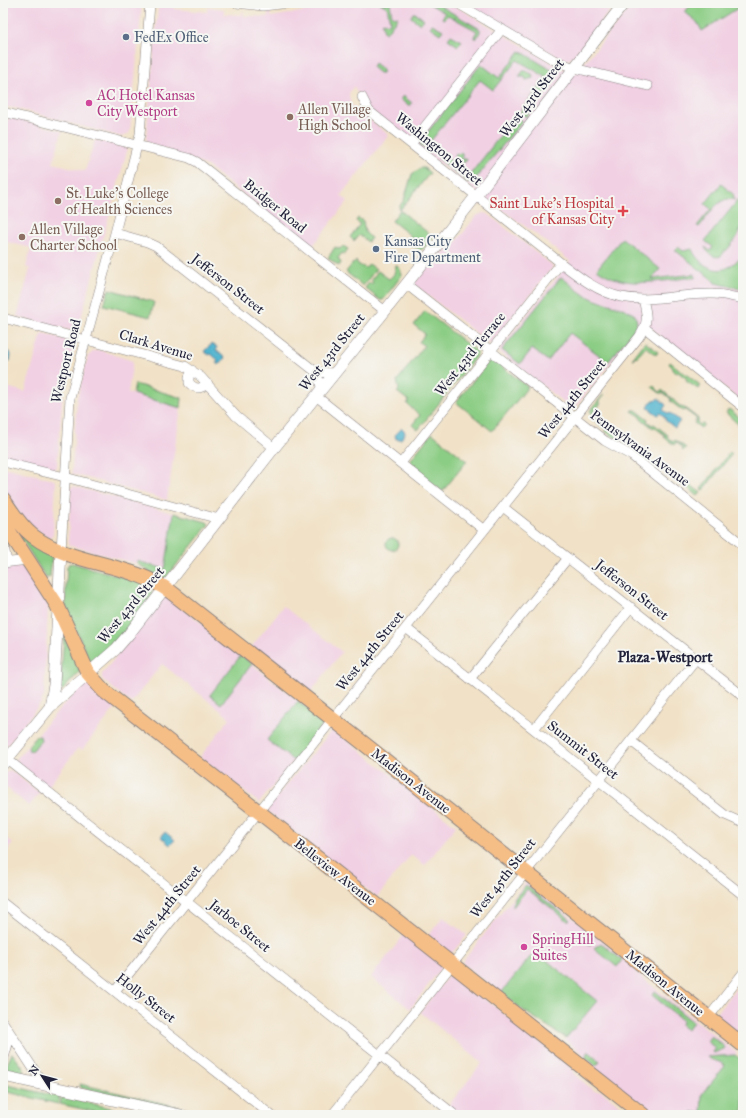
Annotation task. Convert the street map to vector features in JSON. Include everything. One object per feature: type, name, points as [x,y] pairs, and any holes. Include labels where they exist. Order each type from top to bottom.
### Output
[{"type":"main road","name":"Madison Avenue","points":[[3,499],[17,520],[33,536],[42,542],[61,551],[144,577],[165,588],[333,719],[743,1045]]},
{"type":"main road","name":"Belleview Avenue","points":[[3,522],[58,605],[88,673],[104,691],[452,965],[636,1113]]},
{"type":"street","name":"Westport Road","points":[[5,762],[50,707],[54,685],[70,398],[115,233],[140,134],[150,3]]},
{"type":"street","points":[[236,3],[263,6],[289,3]]},
{"type":"street","points":[[457,3],[554,60],[604,77],[648,86]]},
{"type":"street","name":"West 43rd Street","points":[[50,707],[116,649],[274,448],[385,311],[624,3]]},
{"type":"street","points":[[411,144],[502,29]]},
{"type":"street","name":"Washington Street","points":[[362,97],[369,111],[561,263],[585,281],[603,291],[622,297],[643,299],[712,294],[728,295],[743,299]]},
{"type":"street","name":"Bridger Road","points":[[5,115],[137,145],[189,158],[197,162],[385,311]]},
{"type":"street","name":"Jefferson Street","points":[[115,233],[156,246],[316,372]]},
{"type":"street","name":"West 43rd Terrace","points":[[401,463],[561,263]]},
{"type":"street","name":"Pennsylvania Avenue","points":[[406,284],[605,441],[632,456],[743,545]]},
{"type":"street","points":[[643,299],[647,317],[645,328],[743,407]]},
{"type":"street","name":"Clark Avenue","points":[[3,318],[185,366],[208,384],[236,416],[274,448]]},
{"type":"street","name":"West 44th Street","points":[[116,992],[639,338],[645,328]]},
{"type":"street","points":[[192,370],[189,377],[189,383],[194,388],[199,388],[208,384]]},
{"type":"street","points":[[335,373],[316,372],[319,393],[401,463],[484,530]]},
{"type":"street","points":[[3,462],[219,518]]},
{"type":"street","name":"Jefferson Street","points":[[503,507],[743,696]]},
{"type":"street","points":[[3,542],[5,563],[28,560]]},
{"type":"street","points":[[470,679],[568,558]]},
{"type":"street","points":[[534,729],[631,607]]},
{"type":"street","name":"Summit Street","points":[[406,628],[743,895]]},
{"type":"street","name":"West 45th Street","points":[[332,1115],[696,659]]},
{"type":"street","points":[[631,740],[725,815],[743,823]]},
{"type":"street","name":"Jarboe Street","points":[[5,762],[187,902],[455,1115]]},
{"type":"street","name":"Holly Street","points":[[3,903],[272,1115]]},
{"type":"street","points":[[708,1018],[743,973]]},
{"type":"street","points":[[3,1061],[8,1044],[4,1023]]},
{"type":"street","points":[[4,1023],[44,1085]]},
{"type":"street","points":[[3,1076],[181,1115]]},
{"type":"shaded area","points":[[3,3],[142,3],[129,133],[122,137],[15,108],[3,108]]},
{"type":"shaded area","name":"Saint Luke's Hospital of Kansas City","points":[[160,3],[175,3],[175,9],[207,12],[208,7],[223,9],[224,14],[241,15],[243,10],[244,16],[268,17],[269,11],[271,12],[271,17],[306,11],[309,3],[311,4],[312,9],[333,3],[450,3],[563,69],[576,73],[634,3],[692,3],[685,12],[697,22],[702,31],[738,8],[743,10],[743,403],[650,328],[638,328],[574,409],[572,409],[500,353],[499,349],[570,261],[363,105],[354,86],[349,95],[351,105],[389,135],[341,195],[348,201],[311,248],[207,166],[148,143],[146,138],[158,8]]},
{"type":"shaded area","points":[[465,3],[616,3],[574,56],[565,61]]},
{"type":"shaded area","name":"St. Luke's College of Health Sciences","points":[[10,117],[62,131],[53,163],[85,171],[95,140],[126,147],[127,151],[77,332],[17,317],[30,269],[26,267],[31,248],[3,241],[3,137],[7,121]]},
{"type":"shaded area","points":[[483,213],[488,214],[553,267],[490,344],[414,283],[435,259],[457,241],[476,216]]},
{"type":"shaded area","points":[[42,333],[75,342],[76,344],[63,391],[57,466],[53,470],[3,456],[3,386],[25,392]]},
{"type":"shaded area","points":[[99,350],[133,361],[128,393],[181,408],[167,500],[73,474],[72,472],[77,399],[88,356],[94,351]]},
{"type":"shaded area","points":[[3,467],[55,481],[53,534],[49,538],[38,531],[21,516],[3,489]]},
{"type":"shaded area","points":[[73,486],[174,513],[165,569],[138,561],[137,564],[69,545],[71,488]]},
{"type":"shaded area","points":[[22,566],[26,568],[48,602],[44,696],[40,704],[3,751],[3,567]]},
{"type":"shaded area","points":[[166,595],[298,701],[267,740],[294,761],[259,803],[200,757],[230,718],[162,664],[131,703],[102,679],[102,674]]},
{"type":"shaded area","points":[[283,606],[342,652],[308,695],[250,649]]},
{"type":"shaded area","points":[[83,684],[90,685],[116,707],[82,750],[78,748],[47,788],[16,761],[17,758]]},
{"type":"shaded area","points":[[333,729],[456,826],[425,865],[411,855],[377,897],[268,810],[271,804]]},
{"type":"shaded area","points":[[10,770],[40,793],[29,806],[3,785],[3,777],[7,771]]},
{"type":"shaded area","points":[[3,836],[13,843],[3,856]]},
{"type":"shaded area","points":[[527,882],[633,965],[636,973],[737,1053],[735,1055],[708,1058],[712,1061],[720,1061],[726,1065],[702,1094],[701,1113],[692,1112],[690,1115],[659,1115],[641,1101],[634,1100],[586,1062],[583,1054],[565,1040],[597,1001],[536,951],[501,994],[463,964],[463,961]]},
{"type":"shaded area","points":[[443,917],[467,935],[451,954],[428,936]]},
{"type":"shaded area","points":[[404,935],[441,964],[442,967],[410,1009],[371,977]]},
{"type":"shaded area","points":[[451,974],[453,974],[569,1065],[574,1074],[594,1091],[601,1091],[621,1106],[625,1110],[625,1114],[461,1115],[448,1106],[482,1063],[420,1012]]},
{"type":"shaded area","points":[[743,979],[743,1040],[717,1017],[718,1012]]},
{"type":"green space","points":[[380,3],[390,3],[392,16],[398,17],[386,33],[384,32],[382,23],[389,24],[390,21],[387,7]]},
{"type":"green space","points":[[428,3],[435,3],[480,29],[476,39],[474,36],[477,31],[448,15],[444,19],[442,18],[445,13]]},
{"type":"green space","points":[[692,3],[743,3],[743,10],[738,8],[702,31],[697,22],[685,12]]},
{"type":"green space","points":[[413,13],[424,19],[420,24],[411,17]]},
{"type":"green space","points":[[432,24],[443,30],[440,34],[430,27]]},
{"type":"green space","points":[[451,35],[462,41],[458,46],[448,39]]},
{"type":"green space","points":[[520,51],[555,72],[556,78],[549,88],[542,83],[546,77],[517,60],[493,90],[480,80],[429,143],[434,147],[430,152],[419,143],[481,64],[499,78]]},
{"type":"green space","points":[[374,63],[383,70],[382,73],[379,73],[372,67]]},
{"type":"green space","points":[[523,71],[532,74],[533,78],[526,80],[525,77],[519,77]]},
{"type":"green space","points":[[542,84],[548,89],[526,117],[520,112]]},
{"type":"green space","points":[[403,96],[412,103],[410,106],[401,100]]},
{"type":"green space","points":[[517,116],[522,122],[472,183],[468,183],[438,158],[441,155],[444,155],[469,176]]},
{"type":"green space","points":[[462,153],[462,159],[468,159],[464,163],[455,157],[456,154]]},
{"type":"green space","points":[[421,168],[424,168],[430,173],[400,210],[399,207],[404,200],[412,174]]},
{"type":"green space","points":[[721,184],[734,195],[733,198],[735,200],[729,199],[719,203],[699,227],[697,226],[711,209],[705,204]]},
{"type":"green space","points":[[738,200],[743,204],[743,225],[736,239],[726,251],[724,251],[724,253],[719,257],[713,256],[706,250],[705,247],[710,251],[713,247],[705,241]]},
{"type":"green space","points":[[400,210],[433,237],[421,250],[410,245],[413,240],[410,238],[411,236],[392,221]]},
{"type":"green space","points":[[358,218],[363,221],[365,232],[371,238],[368,242],[359,235],[354,241],[350,237],[360,224],[356,221]]},
{"type":"green space","points":[[622,238],[660,269],[652,279],[695,274],[695,278],[653,282],[634,282],[615,278],[597,269]]},
{"type":"green space","points":[[343,246],[348,249],[338,258],[341,263],[339,266],[328,258],[335,247],[340,249]]},
{"type":"green space","points":[[678,247],[683,251],[692,249],[694,254],[706,266],[716,269],[727,268],[743,258],[743,289],[715,283],[675,250]]},
{"type":"green space","points":[[356,261],[359,265],[366,268],[369,264],[376,269],[363,286],[346,272]]},
{"type":"green space","points":[[396,265],[400,269],[402,275],[383,300],[380,300],[365,288],[369,283],[372,284],[373,282],[371,280],[378,271],[389,279],[394,274]]},
{"type":"green space","points":[[561,277],[585,295],[595,300],[630,311],[635,315],[637,322],[635,329],[608,362],[570,333],[548,361],[532,349],[520,364],[502,350]]},
{"type":"green space","points":[[109,289],[154,302],[150,317],[104,305]]},
{"type":"green space","points":[[425,311],[477,352],[477,355],[418,430],[412,425],[420,415],[407,404],[409,401],[397,392],[399,390],[397,381],[424,346],[419,342],[425,334],[414,325]]},
{"type":"green space","points":[[645,342],[658,352],[656,355],[646,347],[637,357],[636,356],[632,359]]},
{"type":"green space","points":[[492,359],[528,387],[492,431],[456,402]]},
{"type":"green space","points":[[670,362],[700,385],[698,389],[686,381],[687,379],[678,372],[677,373],[672,370],[673,368],[669,364]]},
{"type":"green space","points":[[135,384],[182,398],[181,408],[133,394]]},
{"type":"green space","points":[[653,385],[660,392],[662,390],[682,408],[683,407],[699,419],[697,422],[700,425],[704,425],[701,428],[694,423],[697,419],[670,401],[671,399],[662,392],[661,394],[652,387]]},
{"type":"green space","points":[[603,395],[604,396],[599,402],[601,403],[593,413],[608,424],[604,428],[593,419],[590,411]]},
{"type":"green space","points":[[729,409],[743,420],[743,426],[741,424],[739,425],[726,413]]},
{"type":"green space","points":[[636,410],[648,419],[647,421],[652,425],[654,424],[668,435],[667,437],[673,442],[675,440],[686,448],[683,451],[683,448],[676,442],[674,445],[664,437],[665,435],[654,427],[653,428],[632,411]]},
{"type":"green space","points":[[610,424],[621,434],[623,433],[629,438],[626,442],[605,431]]},
{"type":"green space","points":[[432,433],[467,461],[442,492],[410,465],[411,459]]},
{"type":"green space","points":[[730,452],[732,454],[703,490],[701,489]]},
{"type":"green space","points":[[683,479],[701,493],[698,496],[686,486],[679,484]]},
{"type":"green space","points":[[174,513],[207,522],[209,524],[166,578],[162,578],[137,564],[137,561],[165,569]]},
{"type":"green space","points":[[8,517],[26,539],[52,556],[50,577],[46,578]]},
{"type":"green space","points":[[390,538],[394,538],[398,544],[394,550],[390,550],[386,546],[386,542]]},
{"type":"green space","points":[[72,563],[138,581],[152,587],[151,597],[113,646],[92,663],[90,662],[65,605],[67,566]]},
{"type":"green space","points":[[64,636],[80,671],[62,691],[60,689]]},
{"type":"green space","points":[[241,655],[252,664],[221,704],[210,695]]},
{"type":"green space","points":[[298,701],[325,722],[294,761],[267,740]]},
{"type":"green space","points":[[36,736],[40,736],[41,740],[33,750],[29,751],[28,746]]},
{"type":"green space","points":[[526,885],[570,919],[568,921],[527,889],[513,907],[515,898]]},
{"type":"green space","points":[[588,934],[593,938],[590,945],[577,937]]},
{"type":"green space","points":[[601,943],[622,960],[617,967],[594,948]]},
{"type":"green space","points":[[535,951],[597,1001],[566,1038],[524,1011],[501,993]]},
{"type":"green space","points":[[655,991],[693,1022],[687,1030],[681,1025],[682,1020],[652,995]]},
{"type":"green space","points":[[711,1036],[725,1047],[724,1049],[714,1053],[712,1052],[715,1048],[707,1041]]},
{"type":"green space","points":[[588,1051],[600,1061],[596,1066],[586,1058]]},
{"type":"green space","points":[[12,1053],[24,1069],[22,1073],[5,1069]]},
{"type":"green space","points":[[735,1055],[743,1061],[743,1115],[690,1115],[692,1112],[701,1113],[702,1094],[725,1066],[707,1057]]},
{"type":"green space","points":[[3,1084],[60,1097],[58,1104],[3,1091]]},
{"type":"green space","points":[[80,1084],[213,1115],[200,1115],[81,1088]]},
{"type":"green space","points":[[62,1097],[120,1110],[119,1115],[108,1115],[60,1104]]},
{"type":"water","points":[[212,344],[217,347],[216,350],[225,358],[219,365],[216,363],[218,360],[211,354],[209,355],[204,351]]},
{"type":"water","points":[[3,350],[9,352],[11,355],[10,361],[4,359]]},
{"type":"water","points":[[658,398],[666,405],[663,410],[669,414],[670,413],[680,421],[675,428],[665,420],[666,418],[660,413],[658,415],[648,408],[651,402]]},
{"type":"water","points":[[402,428],[405,433],[401,439],[396,439],[395,435]]},
{"type":"water","points":[[165,832],[175,840],[170,845],[161,837]]},
{"type":"place","name":"FedEx Office","points":[[126,37]]},
{"type":"place","name":"AC Hotel Kansas City Westport","points":[[89,103]]},
{"type":"place","name":"Allen Village High School","points":[[290,117]]},
{"type":"place","name":"St. Luke's College of Health Sciences","points":[[58,201]]},
{"type":"place","name":"Saint Luke's Hospital of Kansas City","points":[[623,211]]},
{"type":"place","name":"Allen Village Charter School","points":[[22,237]]},
{"type":"place","name":"Kansas City Fire Department","points":[[376,249]]},
{"type":"place","name":"SpringHill Suites","points":[[524,947]]},
{"type":"district","name":"Plaza-Westport","points":[[665,657]]}]
